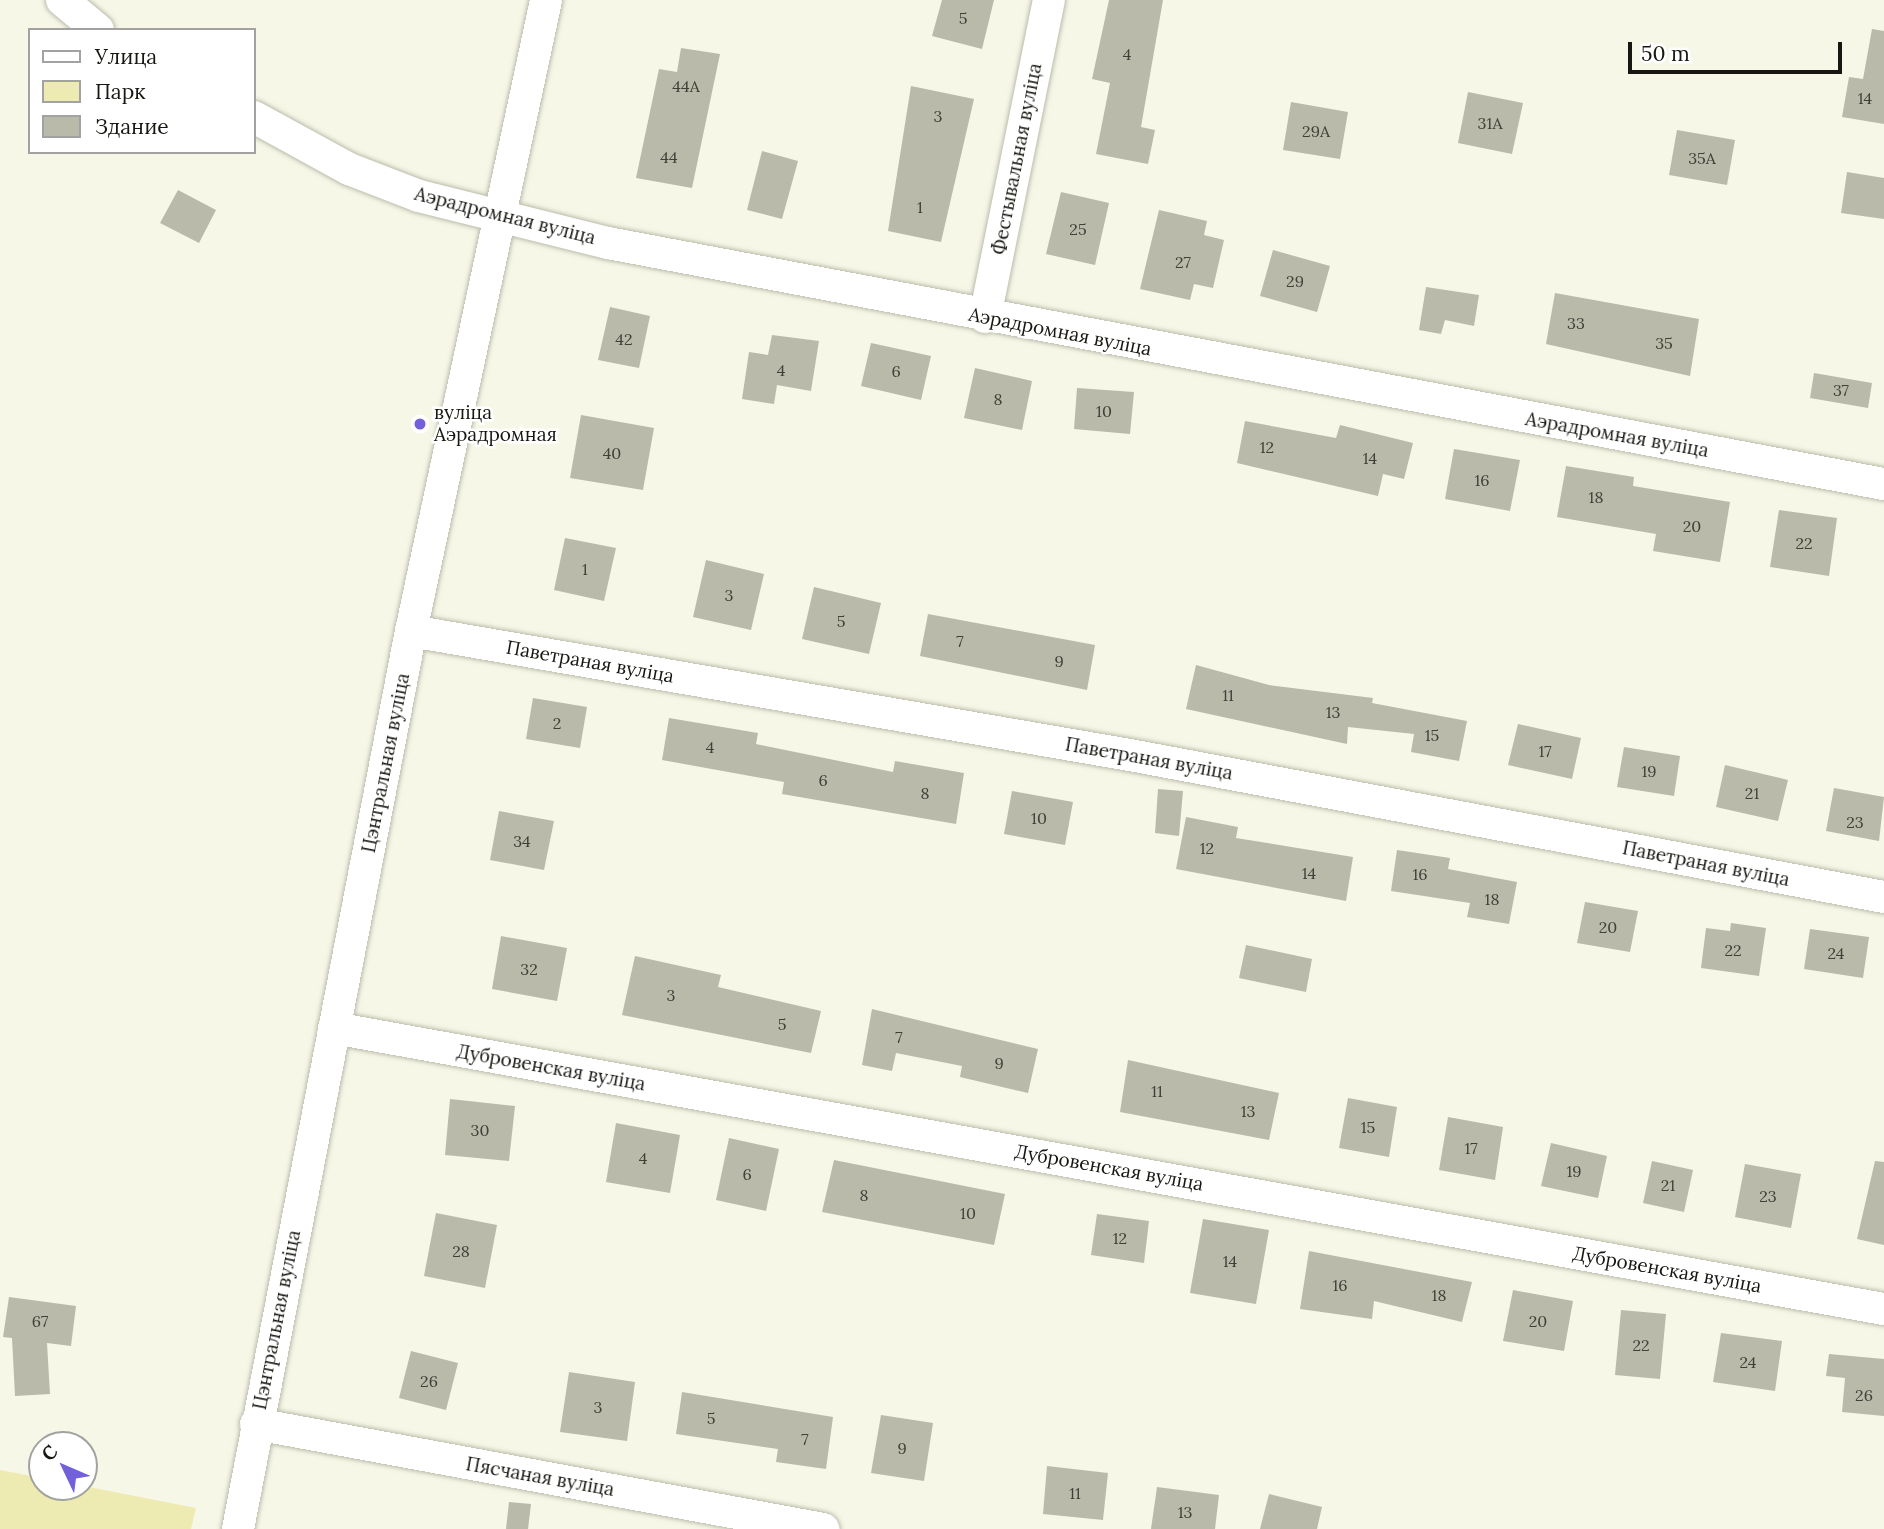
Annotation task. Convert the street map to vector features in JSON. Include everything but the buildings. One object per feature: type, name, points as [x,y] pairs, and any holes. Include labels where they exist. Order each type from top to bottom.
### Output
[{"type":"street","points":[[62,0],[96,28]]},
{"type":"street","name":"Цэнтральная вуліца","points":[[238,1529],[256,1424],[411,631],[546,0]]},
{"type":"street","name":"Фестывальная вуліца","points":[[985,317],[1049,0]]},
{"type":"street","name":"Аэрадромная вуліца","points":[[256,118],[349,169],[419,196],[501,212],[608,243],[985,317],[1884,484]]},
{"type":"street","name":"Паветраная вуліца","points":[[411,631],[1130,755],[1884,897]]},
{"type":"street","name":"Дубровенская вуліца","points":[[334,1028],[1884,1309]]},
{"type":"street","name":"Пясчаная вуліца","points":[[256,1424],[823,1529]]},
{"type":"green space","points":[[0,1470],[28,1475],[28,1501],[98,1501],[98,1489],[196,1508],[191,1529],[0,1529]]},
{"type":"place","name":"вуліца Аэрадромная","points":[[420,424]]}]
